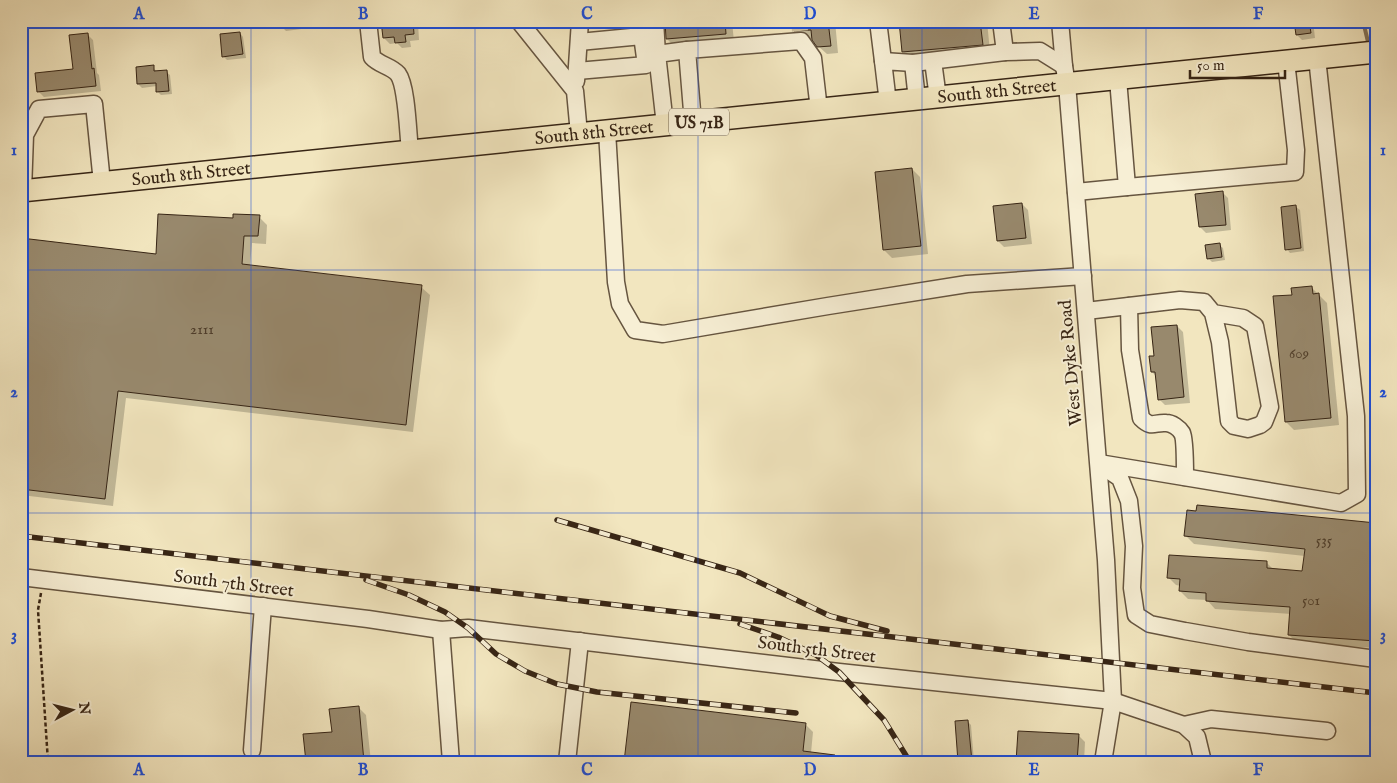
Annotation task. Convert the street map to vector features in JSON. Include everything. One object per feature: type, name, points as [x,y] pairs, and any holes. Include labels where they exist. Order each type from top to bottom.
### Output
[{"type":"main road","name":"South 8th Street","points":[[22,191],[927,99],[1066,75],[1118,79],[1376,52]]},
{"type":"street","points":[[368,21],[372,57],[396,72],[401,79],[410,151]]},
{"type":"street","points":[[520,21],[575,91]]},
{"type":"street","points":[[579,134],[575,91],[580,21]]},
{"type":"street","points":[[655,21],[665,125]]},
{"type":"street","points":[[878,21],[888,103]]},
{"type":"street","points":[[1001,21],[1004,52]]},
{"type":"street","name":"West Dyke Road","points":[[1060,21],[1106,560],[1113,702],[1103,762]]},
{"type":"street","points":[[577,71],[646,65],[641,28],[579,42]]},
{"type":"street","points":[[657,54],[801,36],[813,58],[818,110]]},
{"type":"street","points":[[688,50],[692,123]]},
{"type":"street","points":[[883,61],[913,63],[1004,52],[1040,51],[1066,75]]},
{"type":"street","points":[[1099,463],[1341,503],[1357,494],[1356,416],[1317,58]]},
{"type":"street","points":[[927,99],[933,61]]},
{"type":"street","points":[[1076,192],[1295,172],[1296,150],[1286,61]]},
{"type":"street","points":[[913,63],[927,99]]},
{"type":"street","points":[[1118,79],[1127,187]]},
{"type":"street","points":[[22,191],[25,135],[39,109],[94,104],[102,183]]},
{"type":"street","points":[[607,131],[616,282],[620,304],[635,330],[663,334],[967,284],[1083,276]]},
{"type":"street","points":[[1086,311],[1180,300],[1204,302],[1213,313],[1220,342],[1229,421],[1234,426],[1248,429],[1260,425],[1264,422],[1270,407],[1255,326],[1243,318],[1213,313]]},
{"type":"street","points":[[1129,306],[1130,350],[1141,418],[1146,423],[1153,425],[1166,423],[1175,426],[1183,434],[1185,477]]},
{"type":"street","points":[[1099,463],[1120,478],[1129,501],[1134,546],[1132,588],[1136,615],[1150,624],[1185,631],[1248,642],[1376,659]]},
{"type":"street","name":"South 7th Street","points":[[21,577],[368,619],[441,630]]},
{"type":"street","points":[[252,750],[263,606]]},
{"type":"street","name":"South 5th Street","points":[[441,630],[468,628],[1113,702],[1184,725]]},
{"type":"street","points":[[441,630],[451,762]]},
{"type":"street","points":[[566,762],[580,641]]},
{"type":"street","points":[[1184,725],[1211,719],[1327,731]]},
{"type":"street","points":[[1184,725],[1197,737],[1202,762]]},
{"type":"path","points":[[43,579],[38,610],[48,762]]},
{"type":"building","points":[[381,21],[413,21],[414,34],[405,35],[406,42],[395,43],[394,37],[383,38]]},
{"type":"building","points":[[665,21],[725,21],[726,34],[666,39]]},
{"type":"building","points":[[794,21],[828,21],[831,46],[817,47],[812,40],[811,30],[794,31]]},
{"type":"building","points":[[899,21],[980,21],[983,45],[902,52]]},
{"type":"building","points":[[1294,21],[1309,21],[1311,33],[1296,35]]},
{"type":"building","points":[[240,32],[243,54],[222,57],[220,34]]},
{"type":"building","points":[[88,33],[96,86],[37,92],[35,73],[73,69],[69,35]]},
{"type":"building","points":[[154,65],[154,71],[167,70],[169,91],[156,92],[156,83],[137,84],[136,67]]},
{"type":"building","points":[[912,168],[921,246],[883,250],[875,172]]},
{"type":"building","points":[[1223,191],[1226,225],[1199,227],[1195,194]]},
{"type":"building","points":[[1022,203],[1026,238],[997,241],[993,206]]},
{"type":"building","points":[[1296,205],[1301,248],[1285,250],[1281,207]]},
{"type":"building","points":[[158,214],[233,218],[233,214],[260,215],[258,236],[244,236],[242,264],[422,285],[406,425],[118,391],[105,499],[21,489],[21,238],[156,254]]},
{"type":"building","points":[[1220,243],[1222,257],[1207,259],[1205,245]]},
{"type":"building","points":[[1312,286],[1313,294],[1319,293],[1331,418],[1285,422],[1273,296],[1292,295],[1291,288]]},
{"type":"building","points":[[1177,325],[1184,397],[1158,400],[1155,372],[1151,372],[1149,356],[1154,356],[1151,327]]},
{"type":"building","points":[[1197,505],[1376,523],[1376,641],[1288,635],[1290,607],[1206,601],[1206,593],[1179,591],[1180,579],[1167,578],[1169,555],[1267,561],[1267,568],[1302,571],[1305,549],[1184,536],[1187,510],[1196,511]]},
{"type":"building","points":[[631,702],[806,723],[803,751],[835,755],[835,762],[624,762]]},
{"type":"building","points":[[359,706],[364,762],[306,762],[303,734],[332,732],[329,709]]},
{"type":"building","points":[[968,720],[972,762],[958,762],[955,721]]},
{"type":"building","points":[[1018,731],[1079,734],[1077,762],[1016,762]]},
{"type":"waterway","points":[[1363,21],[1369,46]]},
{"type":"waterway","points":[[1373,60],[1376,72]]},
{"type":"tunnel","points":[[799,21],[800,31]]},
{"type":"railway","points":[[557,520],[740,573],[830,616],[887,631]]},
{"type":"railway","points":[[21,536],[1376,693]]},
{"type":"railway","points":[[366,580],[409,595],[445,612],[468,628],[496,654],[525,671],[557,684],[597,692],[796,713]]},
{"type":"railway","points":[[740,624],[778,637],[816,655],[839,672],[884,720],[910,762]]}]
